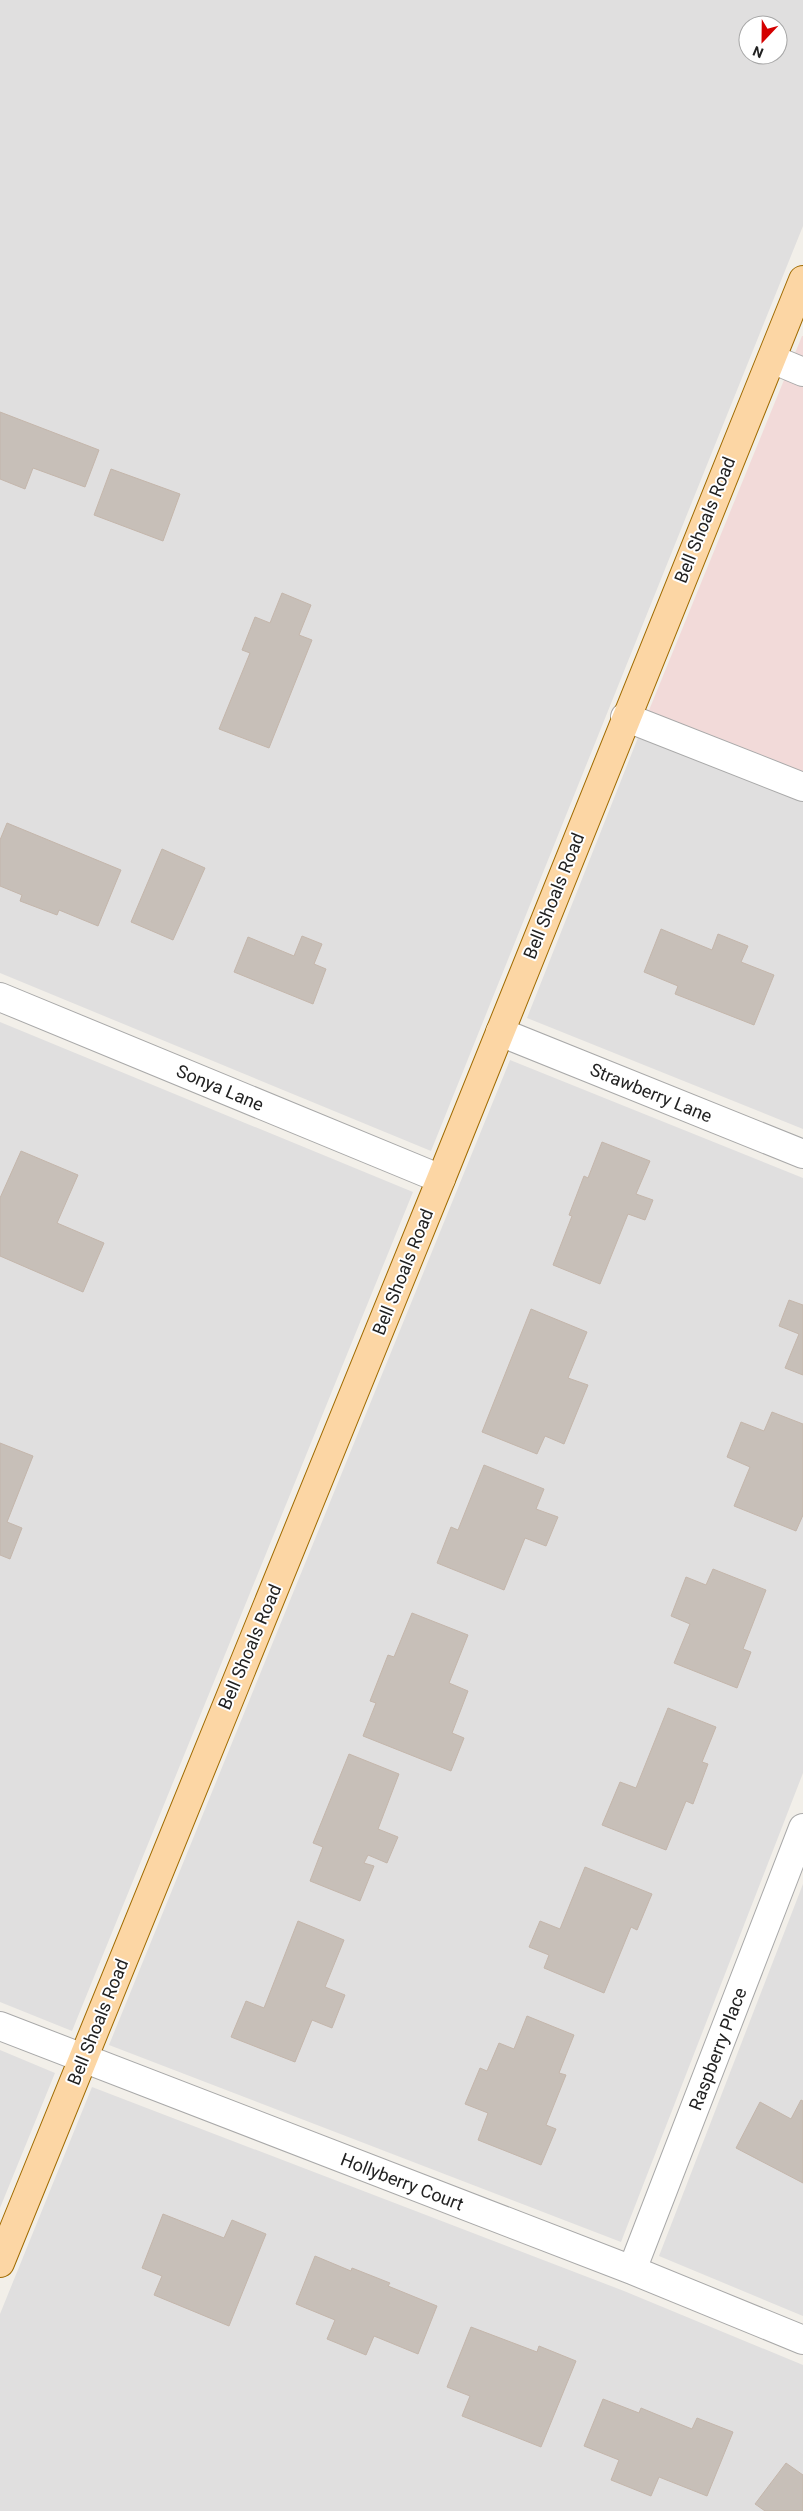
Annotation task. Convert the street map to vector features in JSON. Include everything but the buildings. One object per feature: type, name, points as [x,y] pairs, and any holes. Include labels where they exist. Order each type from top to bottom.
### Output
[{"type":"main road","name":"Bell Shoals Road","points":[[0,2263],[441,1179],[625,717],[803,280]]},
{"type":"street","points":[[772,359],[803,372]]},
{"type":"street","points":[[625,717],[803,787]]},
{"type":"street","name":"Sonya Lane","points":[[0,997],[441,1179]]},
{"type":"street","name":"Strawberry Lane","points":[[500,1032],[803,1154]]},
{"type":"street","name":"Raspberry Place","points":[[632,2270],[803,1828]]},
{"type":"street","name":"Hollyberry Court","points":[[0,2026],[83,2060],[632,2270],[803,2340]]},
{"type":"shaded area","points":[[0,0],[803,0],[803,226],[431,1151],[0,973]]},
{"type":"shaded area","points":[[803,336],[803,782],[645,720]]},
{"type":"shaded area","points":[[645,720],[803,782],[803,1129],[527,1018]]},
{"type":"shaded area","points":[[0,1022],[413,1192],[72,2031],[0,2002]]},
{"type":"shaded area","points":[[510,1060],[803,1178],[803,1773],[621,2242],[109,2045]]},
{"type":"shaded area","points":[[803,1884],[803,2316],[659,2256]]},
{"type":"shaded area","points":[[0,2050],[55,2073],[0,2208]]},
{"type":"shaded area","points":[[92,2087],[624,2291],[803,2365],[803,2511],[0,2511],[0,2314]]}]
